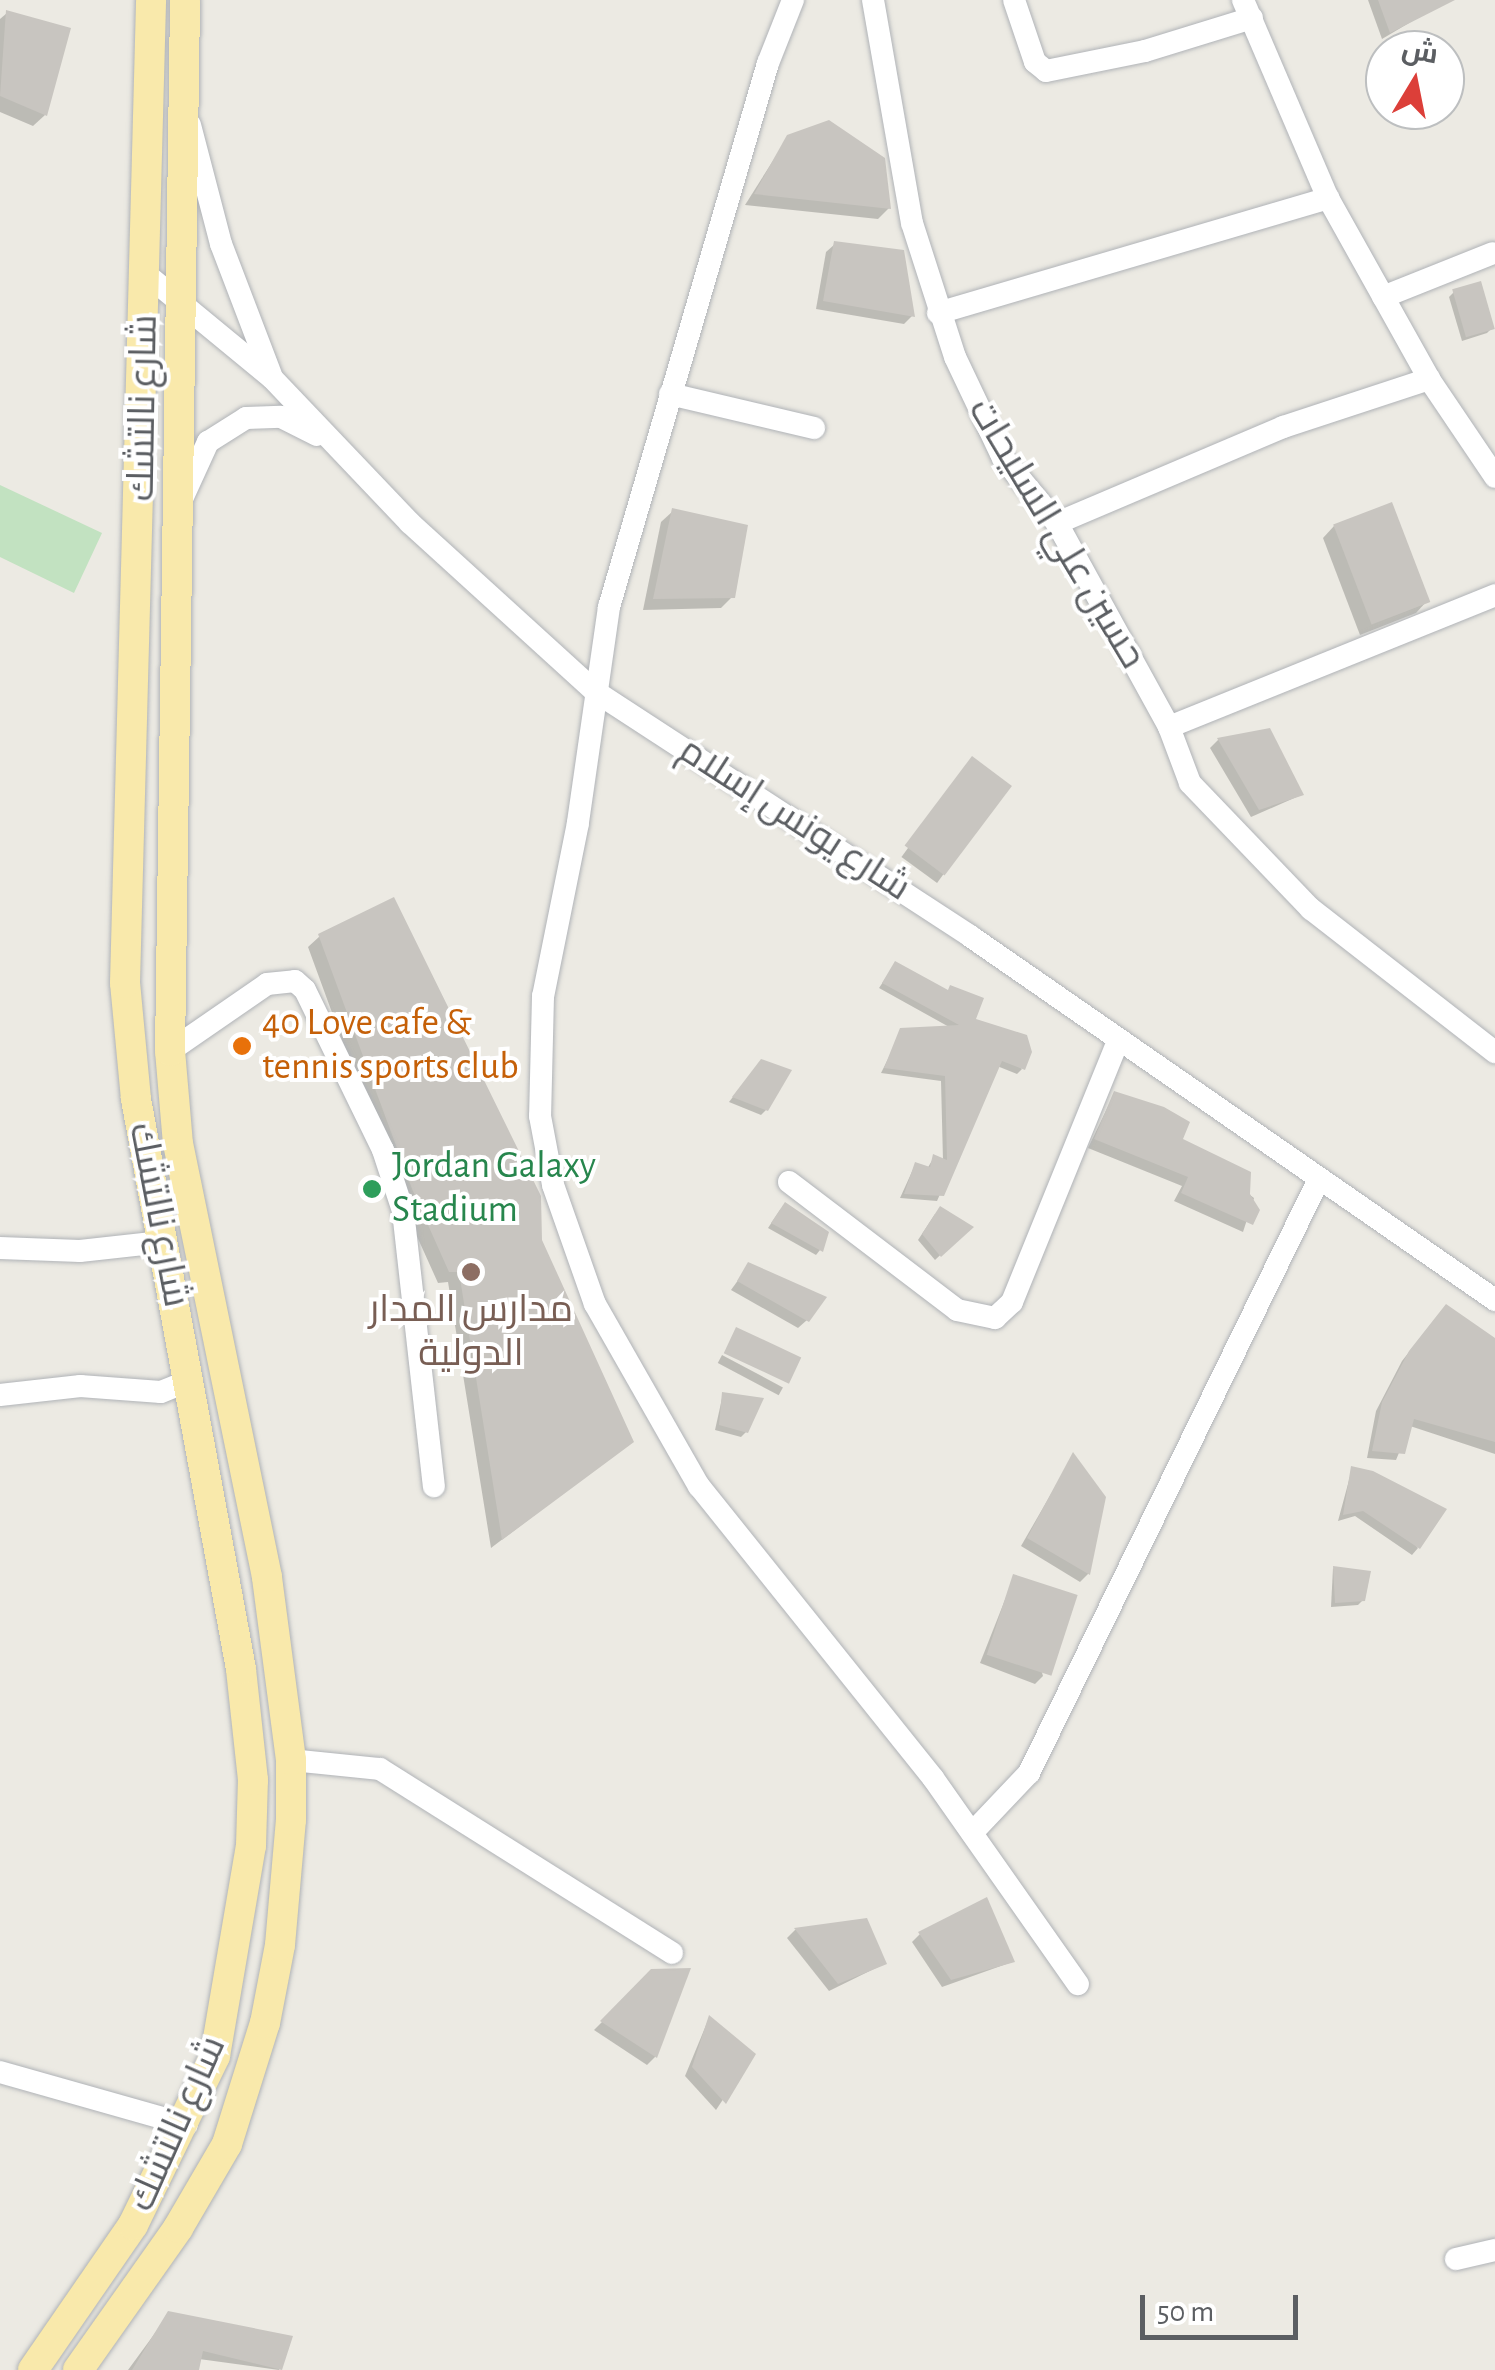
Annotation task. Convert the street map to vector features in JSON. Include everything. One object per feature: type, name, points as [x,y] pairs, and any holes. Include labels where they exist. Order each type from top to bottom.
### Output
[{"type":"main road","name":"شارع نالتشك","points":[[33,2370],[133,2225],[187,2125],[216,2056],[232,1991],[253,1780],[231,1604],[136,1099],[126,983],[148,275],[151,0]]},
{"type":"main road","name":"شارع نالتشك","points":[[78,2370],[188,2212],[226,2144],[264,2023],[280,1945],[291,1760],[267,1577],[178,1144],[170,1051],[185,306],[185,0]]},
{"type":"street","points":[[793,0],[768,63],[609,607],[542,1012],[540,1116],[558,1202],[596,1304],[699,1486],[972,1833],[1078,1984]]},
{"type":"street","name":"حسين علي السليحات","points":[[873,0],[912,223],[938,314],[1003,458],[1057,523],[1169,726],[1190,783],[1244,844],[1352,943],[1495,1052]]},
{"type":"street","points":[[1014,0],[1034,62],[1046,71],[1145,51],[1247,9],[1328,198],[1429,379],[1495,476]]},
{"type":"street","points":[[183,96],[222,244],[272,378]]},
{"type":"street","points":[[938,314],[1328,198]]},
{"type":"street","points":[[1383,297],[1493,253]]},
{"type":"street","name":"شارع يونس إسلام","points":[[148,275],[272,378],[332,445],[503,613],[596,692],[877,873],[1495,1300]]},
{"type":"street","points":[[1057,523],[1283,428],[1429,379]]},
{"type":"street","points":[[670,394],[814,428]]},
{"type":"street","points":[[182,500],[208,442],[246,418],[281,417],[332,445]]},
{"type":"street","points":[[1169,726],[1495,596]]},
{"type":"street","points":[[170,1051],[268,984],[295,980],[305,990],[384,1150],[404,1212],[434,1486]]},
{"type":"street","points":[[789,1182],[958,1310],[995,1318],[1012,1302],[1118,1041]]},
{"type":"street","points":[[972,1833],[1029,1772],[1319,1180]]},
{"type":"street","points":[[0,1248],[80,1251],[162,1242]]},
{"type":"street","points":[[0,1395],[80,1386],[161,1392],[190,1380]]},
{"type":"street","points":[[291,1760],[380,1769],[672,1953]]},
{"type":"street","points":[[0,2072],[187,2125]]},
{"type":"street","points":[[1456,2259],[1495,2250]]},
{"type":"green space","points":[[0,485],[102,533],[74,593],[0,557]]},
{"type":"building","points":[[1378,0],[1455,0],[1396,30],[1389,30]]},
{"type":"building","points":[[6,10],[71,28],[47,116],[0,96]]},
{"type":"building","points":[[829,120],[885,158],[891,209],[754,194],[787,135]]},
{"type":"building","points":[[834,241],[904,250],[915,317],[823,301]]},
{"type":"building","points":[[1481,281],[1495,329],[1466,337],[1452,289]]},
{"type":"building","points":[[1392,502],[1430,602],[1372,624],[1333,525]]},
{"type":"building","points":[[672,508],[748,525],[735,598],[653,599]]},
{"type":"building","points":[[1270,728],[1304,795],[1259,810],[1217,738]]},
{"type":"building","points":[[972,756],[1012,786],[945,876],[905,845]]},
{"type":"building","points":[[394,897],[541,1196],[542,1240],[634,1442],[502,1540],[459,1272],[449,1272],[412,1189],[318,934]]},
{"type":"building","points":[[895,961],[948,990],[950,985],[984,998],[976,1019],[1027,1035],[1032,1052],[1025,1070],[1002,1061],[944,1196],[904,1194],[915,1162],[930,1167],[933,1154],[947,1160],[945,1076],[884,1068],[900,1028],[959,1025],[882,983]]},
{"type":"building","points":[[761,1059],[792,1070],[768,1111],[732,1097]]},
{"type":"building","points":[[1114,1091],[1164,1107],[1190,1122],[1183,1139],[1251,1172],[1250,1194],[1260,1210],[1253,1225],[1181,1193],[1188,1177],[1094,1139]]},
{"type":"building","points":[[785,1202],[829,1232],[823,1252],[771,1223]]},
{"type":"building","points":[[940,1206],[974,1227],[941,1257],[922,1234]]},
{"type":"building","points":[[748,1262],[827,1297],[809,1322],[737,1281]]},
{"type":"building","points":[[1446,1304],[1495,1338],[1495,1442],[1414,1419],[1405,1454],[1372,1451],[1382,1402],[1409,1351]]},
{"type":"building","points":[[736,1327],[801,1357],[789,1384],[724,1353]]},
{"type":"building","points":[[722,1392],[764,1398],[748,1433],[719,1425]]},
{"type":"building","points":[[1073,1452],[1106,1497],[1090,1575],[1027,1538]]},
{"type":"building","points":[[1351,1466],[1373,1471],[1447,1509],[1420,1549],[1363,1511],[1343,1515]]},
{"type":"building","points":[[1333,1566],[1371,1571],[1365,1601],[1335,1603]]},
{"type":"building","points":[[1013,1574],[1078,1595],[1051,1676],[987,1655]]},
{"type":"building","points":[[987,1897],[1015,1962],[951,1980],[918,1932]]},
{"type":"building","points":[[867,1918],[887,1964],[838,1984],[794,1928]]},
{"type":"building","points":[[691,1968],[657,2058],[600,2021],[651,1969]]},
{"type":"building","points":[[709,2015],[756,2054],[726,2104],[692,2067]]},
{"type":"building","points":[[168,2311],[293,2336],[282,2370],[203,2351],[199,2370],[132,2370]]},
{"type":"place","name":"40 Love cafe & tennis sports club","points":[[242,1046]]},
{"type":"place","name":"Jordan Galaxy Stadium","points":[[372,1189]]},
{"type":"place","name":"مدارس المدار الدولية","points":[[471,1272]]}]
